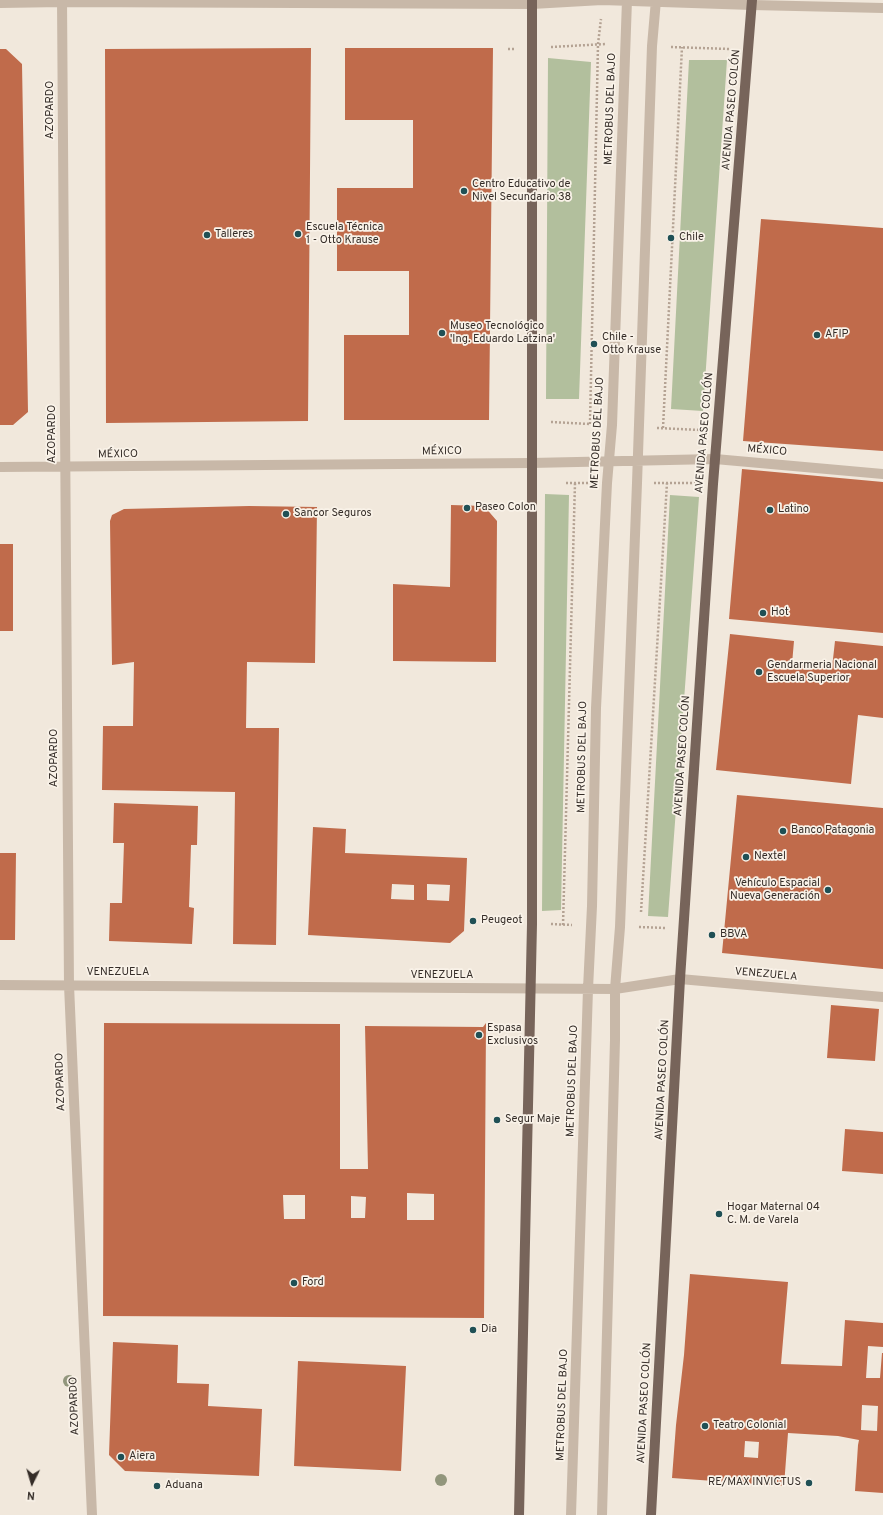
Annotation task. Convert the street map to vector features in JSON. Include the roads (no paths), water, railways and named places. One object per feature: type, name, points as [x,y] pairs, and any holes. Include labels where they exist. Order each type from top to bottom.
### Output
[{"type":"main road","points":[[519,1515],[532,924],[532,2]]},
{"type":"main road","name":"AVENIDA PASEO COLÓN","points":[[651,1515],[680,980],[715,459],[752,3]]},
{"type":"street","points":[[0,3],[62,1],[532,2],[627,0],[883,8]]},
{"type":"street","name":"METROBUS DEL BAJO","points":[[571,1515],[592,906],[596,708],[615,345],[627,0]]},
{"type":"street","name":"AZOPARDO","points":[[62,1],[68,985],[92,1515]]},
{"type":"street","points":[[602,1515],[615,1040],[615,989],[620,927],[652,46],[656,1]]},
{"type":"street","name":"MÉXICO","points":[[0,467],[531,463],[715,459],[883,474]]},
{"type":"street","name":"VENEZUELA","points":[[0,985],[615,989],[680,980],[883,997]]},
{"type":"place","name":"Centro Educativo de Nivel Secundario 38","points":[[464,191]]},
{"type":"place","name":"Escuela Técnica 1 - Otto Krause","points":[[298,234]]},
{"type":"place","name":"Talleres","points":[[207,235]]},
{"type":"place","name":"Chile","points":[[671,238]]},
{"type":"place","name":"Museo Tecnológico 'Ing. Eduardo Latzina'","points":[[442,333]]},
{"type":"place","name":"AFIP","points":[[817,335]]},
{"type":"place","name":"Chile - Otto Krause","points":[[594,344]]},
{"type":"place","name":"Paseo Colon","points":[[467,508]]},
{"type":"place","name":"Latino","points":[[770,510]]},
{"type":"place","name":"Sancor Seguros","points":[[286,514]]},
{"type":"place","name":"Hot","points":[[763,613]]},
{"type":"place","name":"Gendarmeria Nacional Escuela Superior","points":[[759,672]]},
{"type":"place","name":"Banco Patagonia","points":[[783,831]]},
{"type":"place","name":"Nextel","points":[[746,857]]},
{"type":"place","name":"Vehículo Espacial Nueva Generación","points":[[828,890]]},
{"type":"place","name":"Peugeot","points":[[473,921]]},
{"type":"place","name":"BBVA","points":[[712,935]]},
{"type":"place","name":"Espasa Exclusivos","points":[[479,1035]]},
{"type":"place","name":"Segur Maje","points":[[497,1120]]},
{"type":"place","name":"Hogar Maternal 04 C. M. de Varela","points":[[719,1214]]},
{"type":"place","name":"Ford","points":[[294,1283]]},
{"type":"place","name":"Dia","points":[[473,1330]]},
{"type":"place","name":"Teatro Colonial","points":[[705,1426]]},
{"type":"place","name":"Aiera","points":[[121,1457]]},
{"type":"place","name":"RE/MAX INVICTUS","points":[[809,1483]]},
{"type":"place","name":"Aduana","points":[[157,1486]]}]
